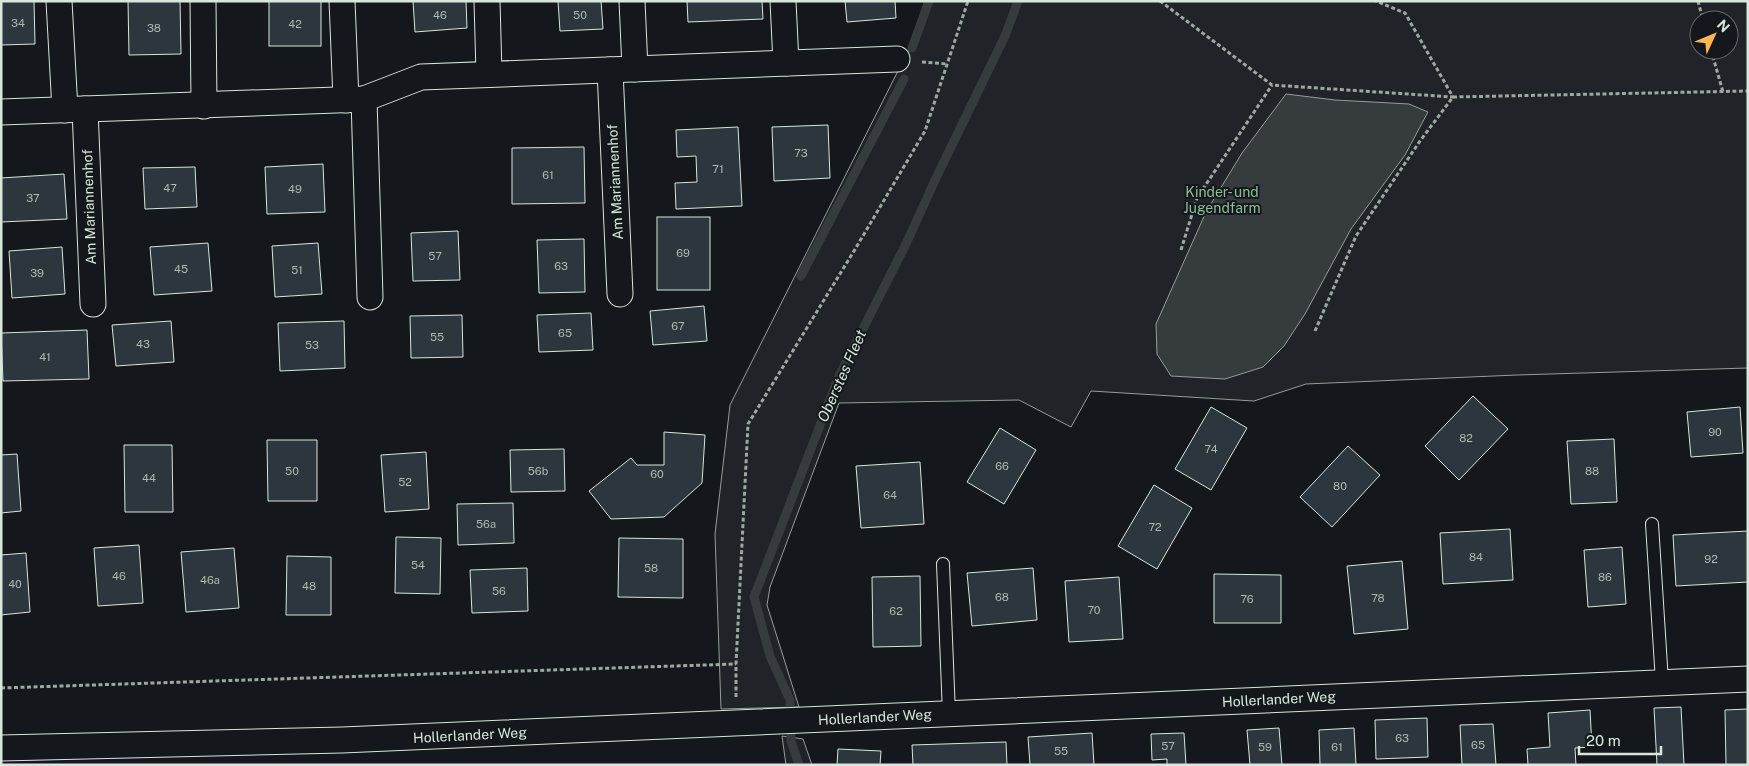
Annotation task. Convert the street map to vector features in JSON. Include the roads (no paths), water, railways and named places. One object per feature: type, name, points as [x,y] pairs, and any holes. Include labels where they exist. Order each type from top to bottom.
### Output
[{"type":"street","name":"Am Mariannenhof","points":[[59,1],[75,110],[93,304]]},
{"type":"street","points":[[203,1],[204,106]]},
{"type":"street","points":[[342,1],[355,99],[370,297]]},
{"type":"street","points":[[487,1],[489,74]]},
{"type":"street","points":[[632,1],[635,69]]},
{"type":"street","points":[[783,1],[786,63]]},
{"type":"street","points":[[1,112],[355,99],[421,77],[897,59]]},
{"type":"street","name":"Am Mariannenhof","points":[[610,70],[620,294]]},
{"type":"street","name":"Hollerlander Weg","points":[[1,748],[342,740],[1748,678]]},
{"type":"lane","points":[[1652,524],[1662,682]]},
{"type":"lane","points":[[943,564],[949,714]]},
{"type":"waterway","points":[[912,48],[929,1]]},
{"type":"waterway","name":"Oberstes Fleet","points":[[799,765],[791,741],[790,700],[770,656],[754,597],[839,376],[906,244],[1005,36],[1018,1]]},
{"type":"waterway","points":[[801,276],[904,79]]},
{"type":"park label","name":"Kinder- und Jugendfarm","points":[[1222,200]]}]
